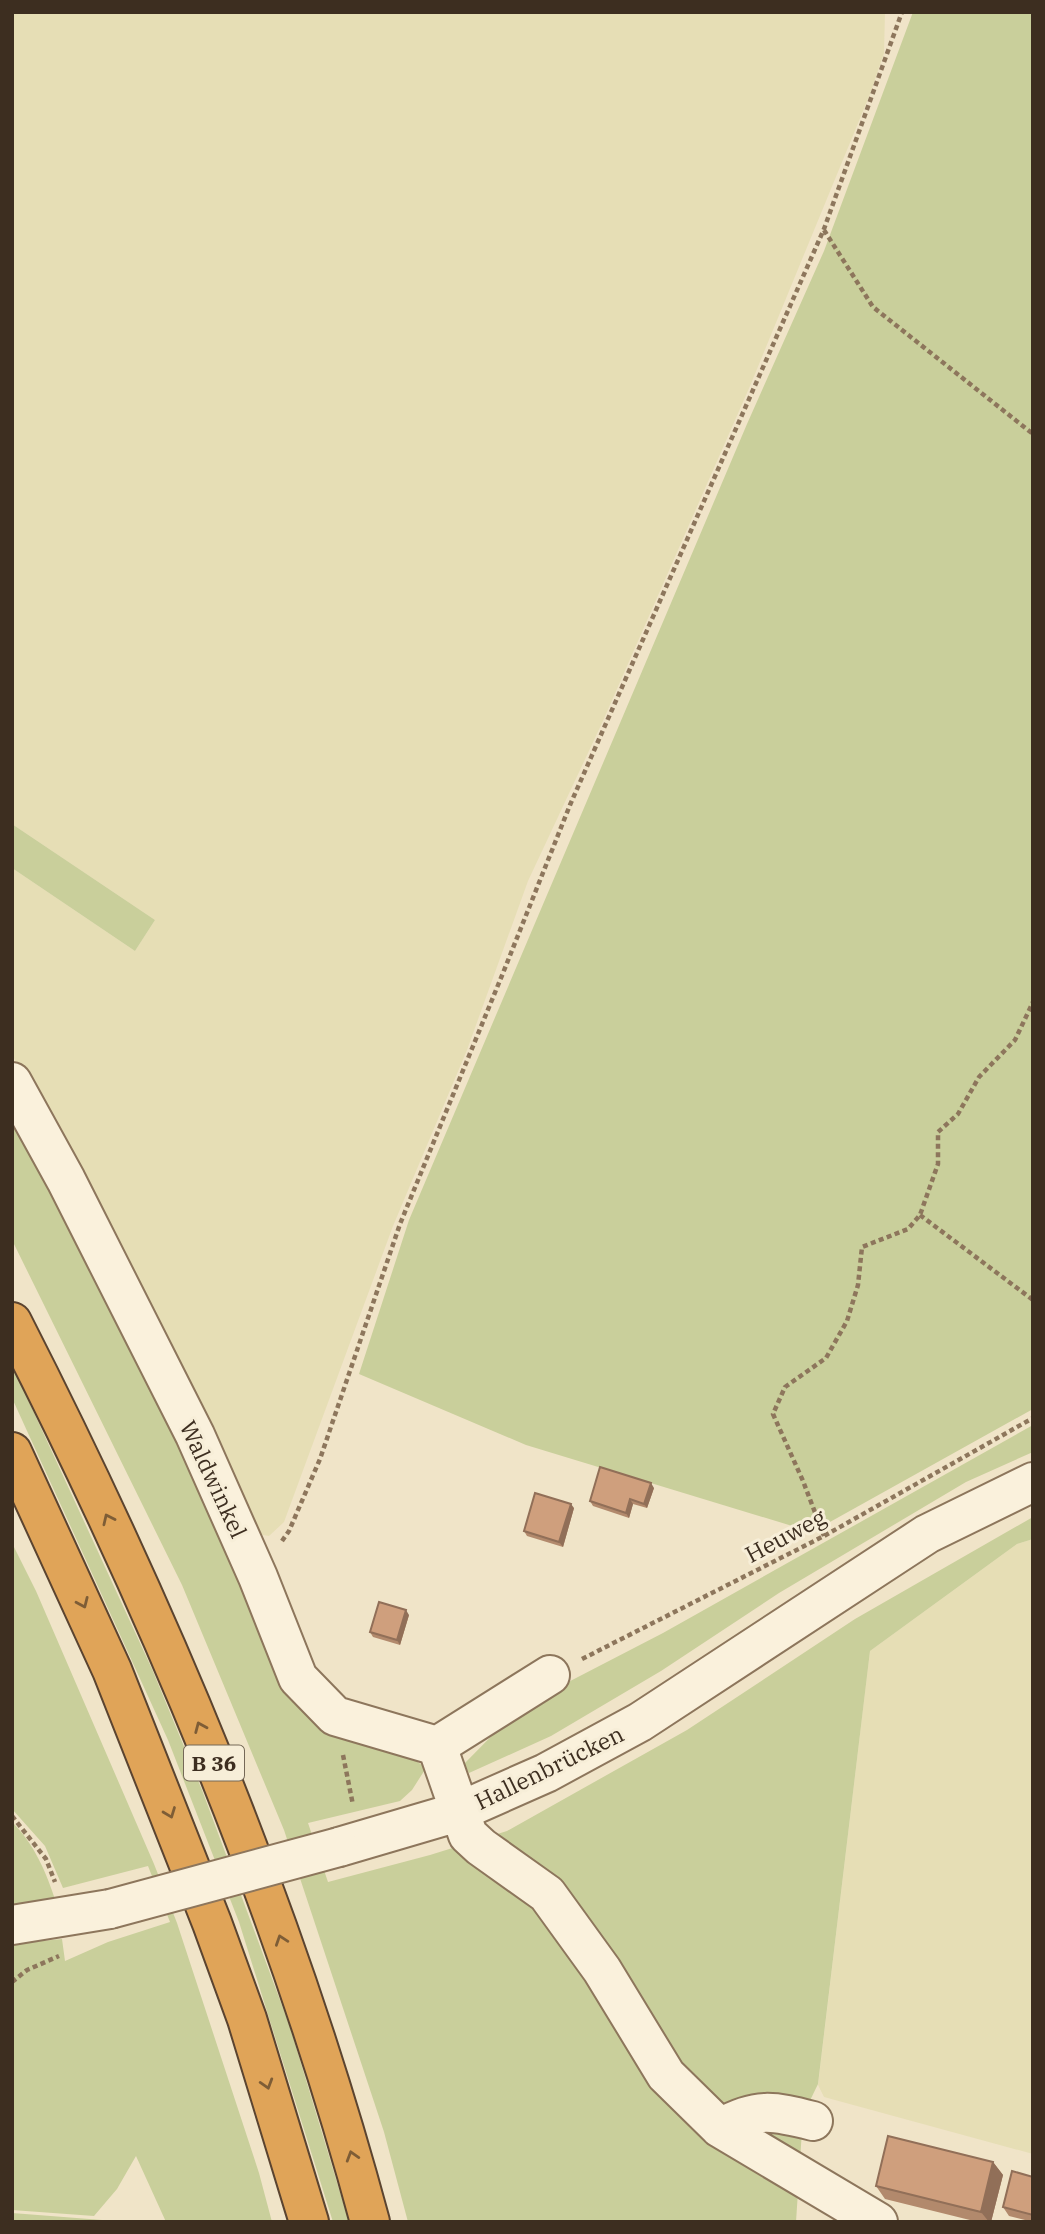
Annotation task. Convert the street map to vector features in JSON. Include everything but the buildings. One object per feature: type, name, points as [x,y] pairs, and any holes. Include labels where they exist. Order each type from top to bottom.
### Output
[{"type":"highway","name":"B 36","points":[[12,1322],[108,1518],[208,1746],[277,1928],[333,2096],[370,2222]]},
{"type":"highway","name":"B 36","points":[[12,1452],[113,1670],[212,1923],[247,2019],[309,2222]]},
{"type":"street","name":"Waldwinkel","points":[[12,1082],[66,1180],[195,1435],[258,1577],[298,1678],[335,1716],[437,1746]]},
{"type":"street","name":"Hallenbrücken","points":[[12,1925],[110,1909],[348,1832],[458,1812],[546,1773],[640,1722],[927,1534],[1033,1482]]},
{"type":"street","points":[[550,1675],[437,1746],[468,1835],[547,1894],[603,1970],[666,2075],[720,2128],[878,2222]]},
{"type":"street","points":[[720,2128],[742,2116],[775,2111],[813,2121]]},
{"type":"path","points":[[258,1577],[289,1531],[320,1460],[400,1224],[569,805],[824,229],[902,12]]},
{"type":"path","points":[[824,229],[873,307],[1033,434]]},
{"type":"path","points":[[824,1536],[773,1414],[785,1387],[826,1358],[847,1321],[858,1285],[862,1247],[908,1228],[920,1215],[938,1164],[938,1132],[958,1114],[979,1077],[1015,1040],[1033,1002]]},
{"type":"path","points":[[920,1215],[1033,1300]]},
{"type":"path","name":"Heuweg","points":[[550,1675],[824,1536],[1033,1418]]},
{"type":"path","points":[[335,1716],[348,1832]]},
{"type":"path","points":[[12,1816],[46,1858],[55,1883]]},
{"type":"path","points":[[12,1982],[27,1970],[64,1954]]},
{"type":"shaded area","points":[[12,12],[885,12],[884,53],[870,94],[750,386],[602,723],[528,881],[467,1050],[393,1226],[284,1522],[269,1536],[251,1533],[12,1054],[12,868],[135,951],[155,920],[12,824]]},
{"type":"shaded area","points":[[1033,1539],[1033,2154],[824,2097],[818,2085],[870,1651],[1017,1544]]},
{"type":"green space","points":[[913,12],[1033,12],[1033,1409],[812,1532],[526,1445],[359,1374],[409,1220],[747,424],[824,251]]},
{"type":"green space","points":[[12,824],[155,920],[135,951],[12,868]]},
{"type":"green space","points":[[12,1097],[68,1201],[286,1679],[390,1742],[426,1768],[412,1790],[400,1801],[308,1823],[328,1882],[507,1831],[687,1730],[855,1619],[1033,1517],[1033,1539],[1017,1544],[870,1651],[818,2084],[803,2115],[796,2222],[408,2222],[384,2132],[284,1830],[182,1585],[12,1240]]},
{"type":"green space","points":[[12,1365],[152,1669],[202,1790],[290,2027],[349,2222],[333,2222],[239,1922],[168,1740],[12,1398]]},
{"type":"green space","points":[[1033,1425],[1033,1452],[966,1482],[779,1593],[661,1671],[551,1736],[469,1773],[464,1764],[520,1707],[663,1633]]},
{"type":"green space","points":[[12,1543],[36,1591],[177,1923],[259,2173],[272,2222],[166,2222],[136,2156],[117,2189],[94,2216],[12,2210],[12,1944],[62,1939],[65,1961],[108,1942],[170,1922],[148,1866],[63,1888],[45,1846],[12,1809]]},
{"type":"green space","points":[[12,1822],[39,1859],[56,1902],[12,1911]]},
{"type":"green space","points":[[12,2213],[128,2222],[12,2222]]}]
